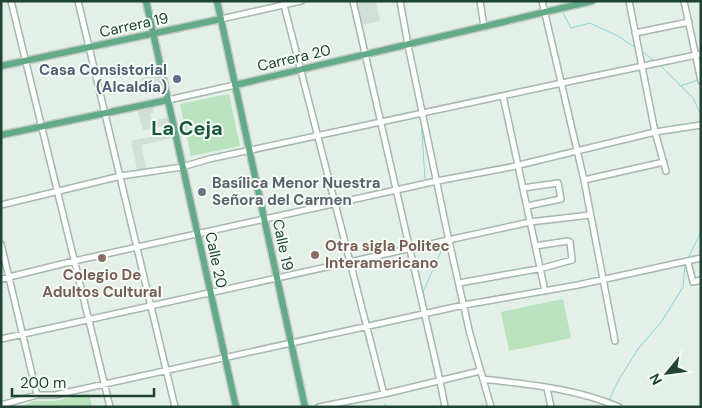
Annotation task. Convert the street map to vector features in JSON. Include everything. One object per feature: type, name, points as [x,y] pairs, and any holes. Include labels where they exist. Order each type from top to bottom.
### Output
[{"type":"main road","name":"Calle 20","points":[[146,1],[236,407]]},
{"type":"main road","name":"Calle 19","points":[[217,1],[306,407]]},
{"type":"main road","name":"Carrera 20","points":[[235,85],[592,1]]},
{"type":"main road","name":"Carrera 19","points":[[1,66],[221,19]]},
{"type":"main road","name":"Carrera 20","points":[[1,135],[168,100]]},
{"type":"street","points":[[11,1],[110,407]]},
{"type":"street","points":[[78,1],[175,407]]},
{"type":"street","name":"Carrera 19","points":[[221,19],[284,3],[301,1]]},
{"type":"street","points":[[354,1],[440,381],[443,406]]},
{"type":"street","points":[[400,1],[449,241],[480,371],[491,407]]},
{"type":"street","points":[[480,1],[484,27]]},
{"type":"street","points":[[542,1],[586,180],[590,215],[615,342]]},
{"type":"street","points":[[628,1],[655,132],[666,171]]},
{"type":"street","points":[[684,1],[698,55],[701,81]]},
{"type":"street","points":[[284,3],[384,394]]},
{"type":"street","points":[[635,33],[689,22]]},
{"type":"street","points":[[1,205],[121,176],[182,167],[209,159],[423,114],[562,82],[698,55]]},
{"type":"street","name":"Carrera 20","points":[[168,100],[235,85]]},
{"type":"street","points":[[503,96],[545,291]]},
{"type":"street","points":[[1,279],[74,261],[518,165],[655,132],[701,125]]},
{"type":"street","points":[[586,180],[664,162]]},
{"type":"street","points":[[523,188],[558,183],[561,199],[527,206]]},
{"type":"street","points":[[1,339],[530,222],[590,215]]},
{"type":"street","points":[[459,283],[572,260],[570,242],[536,246]]},
{"type":"street","points":[[1,244],[38,395]]},
{"type":"street","points":[[1,405],[38,395],[55,395],[464,305],[603,280],[701,258]]},
{"type":"street","points":[[686,262],[693,282],[701,280]]},
{"type":"street","points":[[319,407],[480,371]]},
{"type":"street","points":[[483,379],[571,391],[619,407]]},
{"type":"street","points":[[547,388],[551,407]]},
{"type":"shaded area","points":[[356,1],[376,1],[380,21],[362,25]]},
{"type":"shaded area","points":[[163,74],[166,85],[143,89],[141,78]]},
{"type":"shaded area","points":[[152,105],[154,112],[150,114],[152,121],[171,117],[173,124],[143,131],[137,108]]},
{"type":"shaded area","points":[[172,132],[173,138],[141,145],[147,172],[138,174],[131,141]]},
{"type":"green space","points":[[229,94],[240,146],[191,156],[180,104]]},
{"type":"green space","points":[[563,299],[571,338],[509,351],[501,312]]},
{"type":"green space","points":[[89,393],[92,407],[19,407],[35,401],[55,401]]},
{"type":"waterway","points":[[562,11],[571,28],[590,23],[618,36],[636,48]]},
{"type":"waterway","points":[[641,51],[656,62]]},
{"type":"waterway","points":[[659,64],[693,98],[701,115]]},
{"type":"waterway","points":[[680,86],[698,80]]},
{"type":"waterway","points":[[421,118],[425,179]]},
{"type":"waterway","points":[[688,258],[701,232]]},
{"type":"waterway","points":[[423,292],[442,249]]},
{"type":"waterway","points":[[608,402],[618,381],[638,349],[662,321],[683,287],[685,264]]},
{"type":"place","name":"Casa Consistorial (Alcaldía)","points":[[177,79]]},
{"type":"place","name":"Basílica Menor Nuestra Señora del Carmen","points":[[202,192]]},
{"type":"place","name":"Otra sigla Politec Interamericano","points":[[315,255]]},
{"type":"place","name":"Colegio De Adultos Cultural","points":[[102,258]]},
{"type":"district","name":"La Ceja","points":[[187,128]]}]
